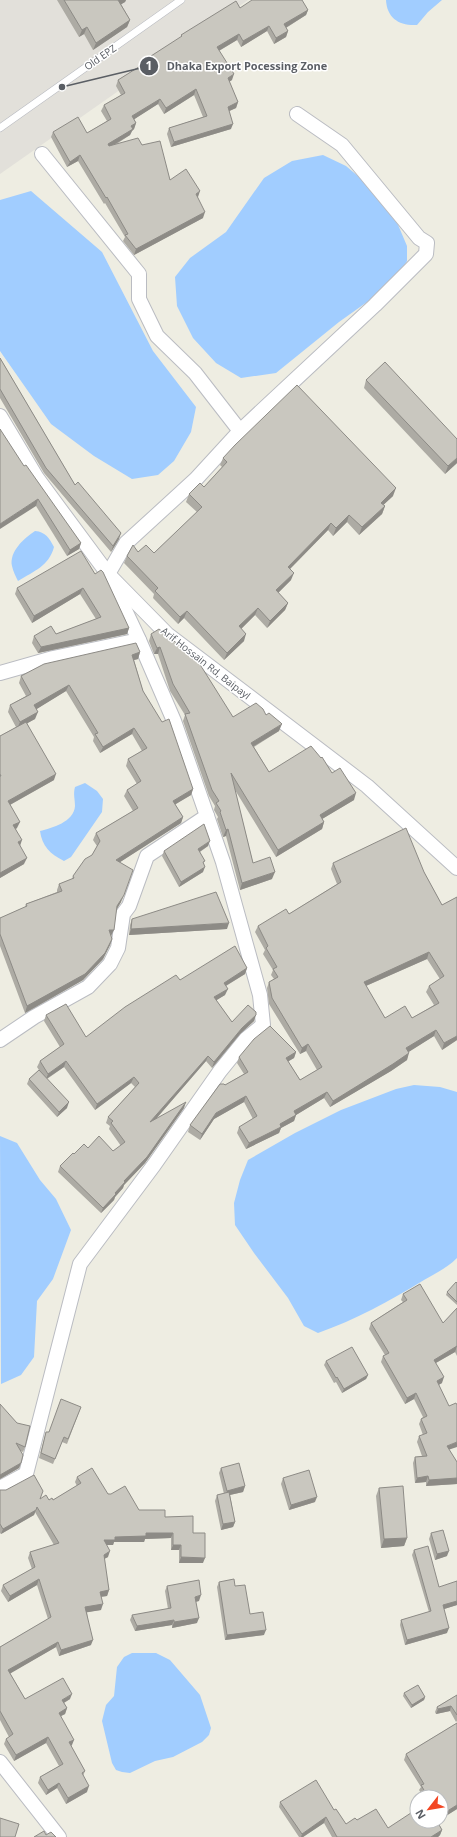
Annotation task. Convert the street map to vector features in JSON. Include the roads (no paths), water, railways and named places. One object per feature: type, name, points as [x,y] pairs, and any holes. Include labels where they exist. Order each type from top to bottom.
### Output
[{"type":"street","points":[[0,1488],[26,1474],[80,1264],[154,1165],[220,1071],[246,1039],[263,1025],[260,995],[223,862],[174,721],[139,640],[108,574],[126,543],[196,480],[240,431],[375,305],[426,254],[427,243],[419,238],[342,145],[297,114]]},
{"type":"street","points":[[42,154],[139,274],[139,299],[158,336],[195,373],[240,431]]},
{"type":"street","name":"Arif Hossain Rd, Baipayl","points":[[0,416],[37,478],[108,574],[167,634],[366,786],[457,868]]},
{"type":"street","points":[[0,673],[53,658],[139,640]]},
{"type":"street","points":[[0,1040],[34,1017],[88,987],[110,964],[118,948],[124,914],[129,906],[147,856],[207,816]]},
{"type":"street","points":[[0,1762],[59,1837]]},
{"type":"lane","name":"Old EPZ","points":[[0,128],[180,0]]},
{"type":"water","points":[[386,0],[442,0],[428,12],[417,25],[411,25],[395,20],[389,12]]},
{"type":"water","points":[[323,155],[346,166],[372,188],[396,220],[407,246],[407,261],[398,275],[374,297],[339,322],[276,373],[241,378],[216,363],[193,338],[177,306],[175,277],[190,258],[226,232],[264,178],[292,161]]},
{"type":"water","points":[[31,191],[102,252],[153,351],[196,407],[191,432],[174,461],[158,475],[132,479],[94,456],[51,424],[0,351],[0,200]]},
{"type":"water","points":[[35,531],[47,536],[54,547],[52,554],[45,563],[35,571],[18,581],[12,566],[13,556],[22,541]]},
{"type":"water","points":[[85,783],[97,791],[103,799],[102,812],[71,857],[64,861],[48,849],[43,841],[40,831],[62,823],[71,816],[74,812],[75,806],[75,787]]},
{"type":"water","points":[[414,1085],[440,1087],[457,1092],[457,1258],[441,1270],[385,1303],[359,1316],[318,1333],[304,1326],[288,1298],[235,1225],[234,1203],[240,1180],[248,1160],[295,1133],[341,1110],[396,1089]]},
{"type":"water","points":[[0,1136],[17,1143],[40,1180],[56,1199],[71,1230],[53,1279],[37,1301],[34,1357],[21,1375],[1,1384]]},
{"type":"water","points":[[132,1653],[156,1653],[170,1660],[200,1695],[211,1728],[209,1735],[202,1742],[173,1757],[155,1761],[130,1773],[116,1770],[112,1763],[102,1721],[106,1705],[114,1696],[117,1667],[124,1657]]},
{"type":"place","name":"Dhaka Export Pocessing Zone","points":[[62,87]]}]
